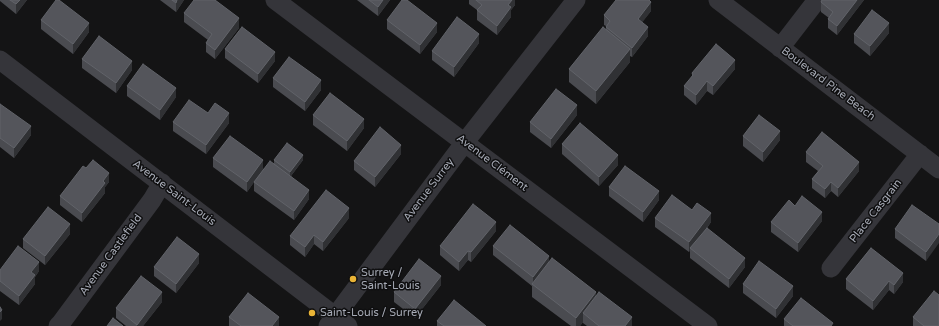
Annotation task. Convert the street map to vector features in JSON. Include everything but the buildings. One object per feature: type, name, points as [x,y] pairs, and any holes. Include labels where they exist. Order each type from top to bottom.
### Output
[{"type":"street","name":"Avenue Clément","points":[[275,0],[708,326]]},
{"type":"street","name":"Avenue Surrey","points":[[337,323],[465,142],[576,0]]},
{"type":"street","name":"Boulevard Pine Beach","points":[[718,0],[939,168]]},
{"type":"street","points":[[780,48],[817,0]]},
{"type":"street","name":"Avenue Saint-Louis","points":[[0,60],[162,183],[337,323]]},
{"type":"street","name":"Place Casgrain","points":[[831,268],[920,154]]},
{"type":"street","name":"Avenue Castlefield","points":[[58,326],[152,200],[162,183]]},
{"type":"place","name":"Surrey / Saint-Louis","points":[[353,279]]},
{"type":"place","name":"Saint-Louis / Surrey","points":[[312,313]]}]
